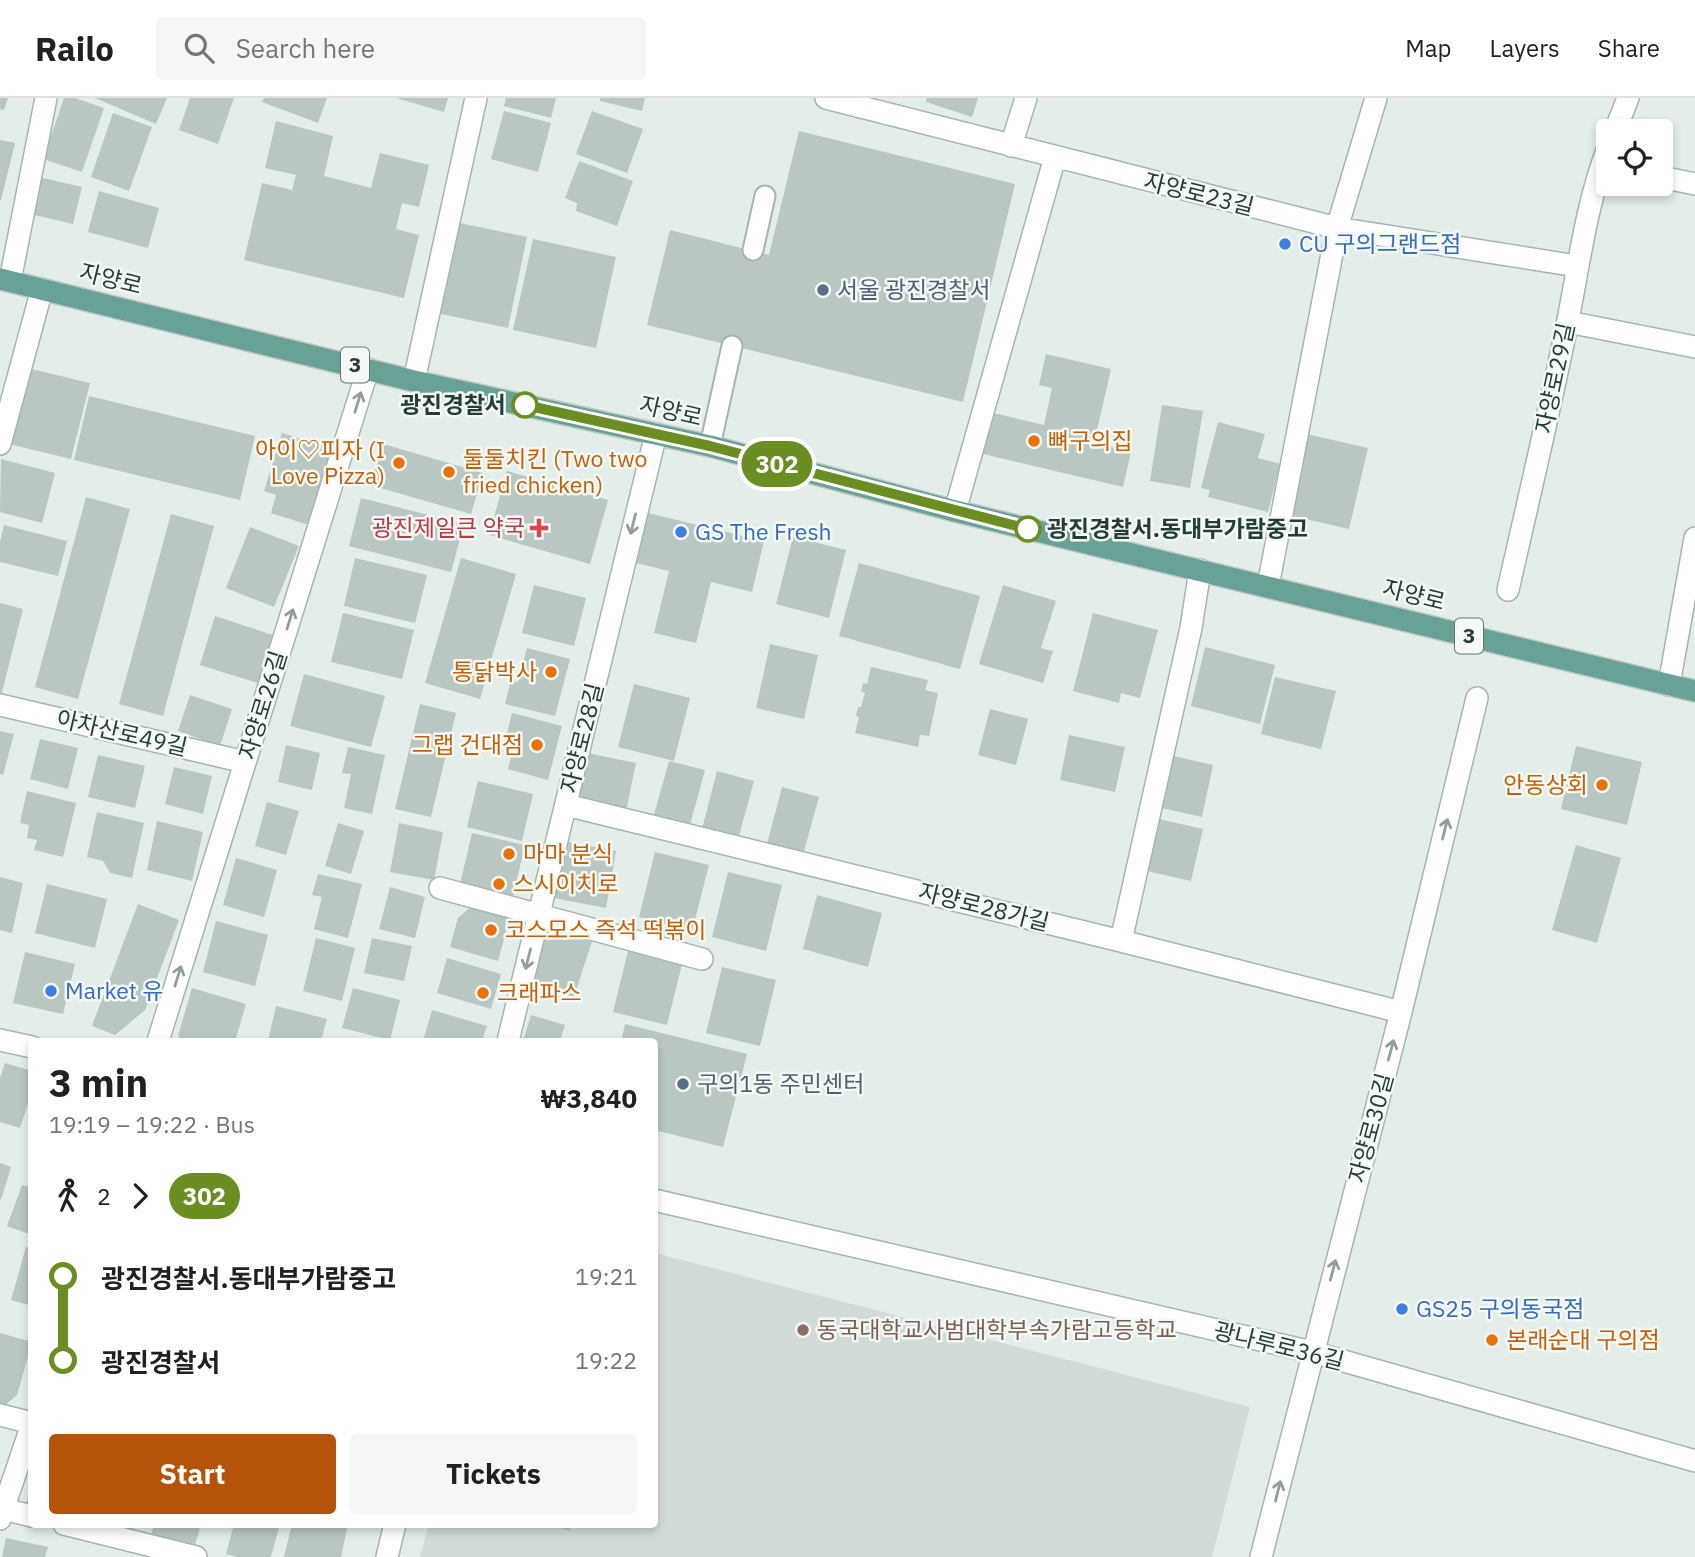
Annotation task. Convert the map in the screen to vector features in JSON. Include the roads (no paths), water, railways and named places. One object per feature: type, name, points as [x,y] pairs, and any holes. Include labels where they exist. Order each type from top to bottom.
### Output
[{"type":"main road","name":"자양로","points":[[5,280],[414,381],[710,446],[955,511],[1695,691]]},
{"type":"street","points":[[5,280],[46,98]]},
{"type":"street","points":[[414,381],[476,98]]},
{"type":"street","name":"자양로23길","points":[[827,98],[1337,228],[1577,266]]},
{"type":"street","points":[[1011,146],[1026,98]]},
{"type":"street","points":[[1268,586],[1337,228],[1376,98]]},
{"type":"street","points":[[1620,119],[1628,98]]},
{"type":"street","points":[[955,511],[1055,157]]},
{"type":"street","points":[[1673,179],[1695,184]]},
{"type":"street","name":"자양로29길","points":[[1508,590],[1568,322],[1577,266],[1596,196]]},
{"type":"street","points":[[0,444],[42,289]]},
{"type":"street","points":[[1568,322],[1695,347]]},
{"type":"street","name":"자양로26길","points":[[159,1038],[368,369]]},
{"type":"street","name":"자양로28길","points":[[509,1038],[656,434]]},
{"type":"street","points":[[1669,685],[1695,538]]},
{"type":"street","points":[[1121,941],[1191,628],[1200,570]]},
{"type":"street","name":"자양로30길","points":[[1261,1557],[1401,1012],[1477,698]]},
{"type":"street","name":"아차산로49길","points":[[0,705],[245,762]]},
{"type":"street","name":"자양로28가길","points":[[566,805],[1401,1012]]},
{"type":"street","points":[[440,888],[702,959]]},
{"type":"street","points":[[0,1040],[28,1046]]},
{"type":"street","name":"광나루로36길","points":[[658,1201],[1312,1352],[1695,1461]]},
{"type":"street","points":[[0,1415],[28,1423]]},
{"type":"street","points":[[28,1436],[2,1514],[28,1516]]},
{"type":"street","points":[[80,1528],[197,1557]]},
{"type":"street","points":[[387,1557],[394,1528]]},
{"type":"lane","points":[[753,250],[765,196]]},
{"type":"lane","points":[[710,446],[732,346]]},
{"type":"place","name":"CU 구의그랜드점","points":[[1285,244]]},
{"type":"place","name":"서울 광진경찰서","points":[[823,290]]},
{"type":"place","name":"광진경찰서","points":[[525,405]]},
{"type":"place","name":"뼈구의집","points":[[1034,441]]},
{"type":"place","name":"아이♡피자 (I Love Pizza)","points":[[399,463]]},
{"type":"place","name":"둘둘치킨 (Two two fried chicken)","points":[[449,472]]},
{"type":"place","name":"광진제일큰 약국","points":[[539,528]]},
{"type":"place","name":"광진경찰서.동대부가람중고","points":[[1028,529]]},
{"type":"place","name":"GS The Fresh","points":[[681,532]]},
{"type":"place","name":"통닭박사","points":[[551,672]]},
{"type":"place","name":"그랩 건대점","points":[[537,745]]},
{"type":"place","name":"안동상회","points":[[1602,785]]},
{"type":"place","name":"마마 분식","points":[[509,854]]},
{"type":"place","name":"스시이치로","points":[[499,884]]},
{"type":"place","name":"코스모스 즉석 떡볶이","points":[[491,930]]},
{"type":"place","name":"Market 유","points":[[51,991]]},
{"type":"place","name":"크래파스","points":[[483,993]]},
{"type":"place","name":"구의1동 주민센터","points":[[683,1084]]},
{"type":"place","name":"GS25 구의동국점","points":[[1402,1309]]},
{"type":"place","name":"동국대학교사범대학부속가람고등학교","points":[[803,1330]]},
{"type":"place","name":"본래순대 구의점","points":[[1492,1340]]}]
